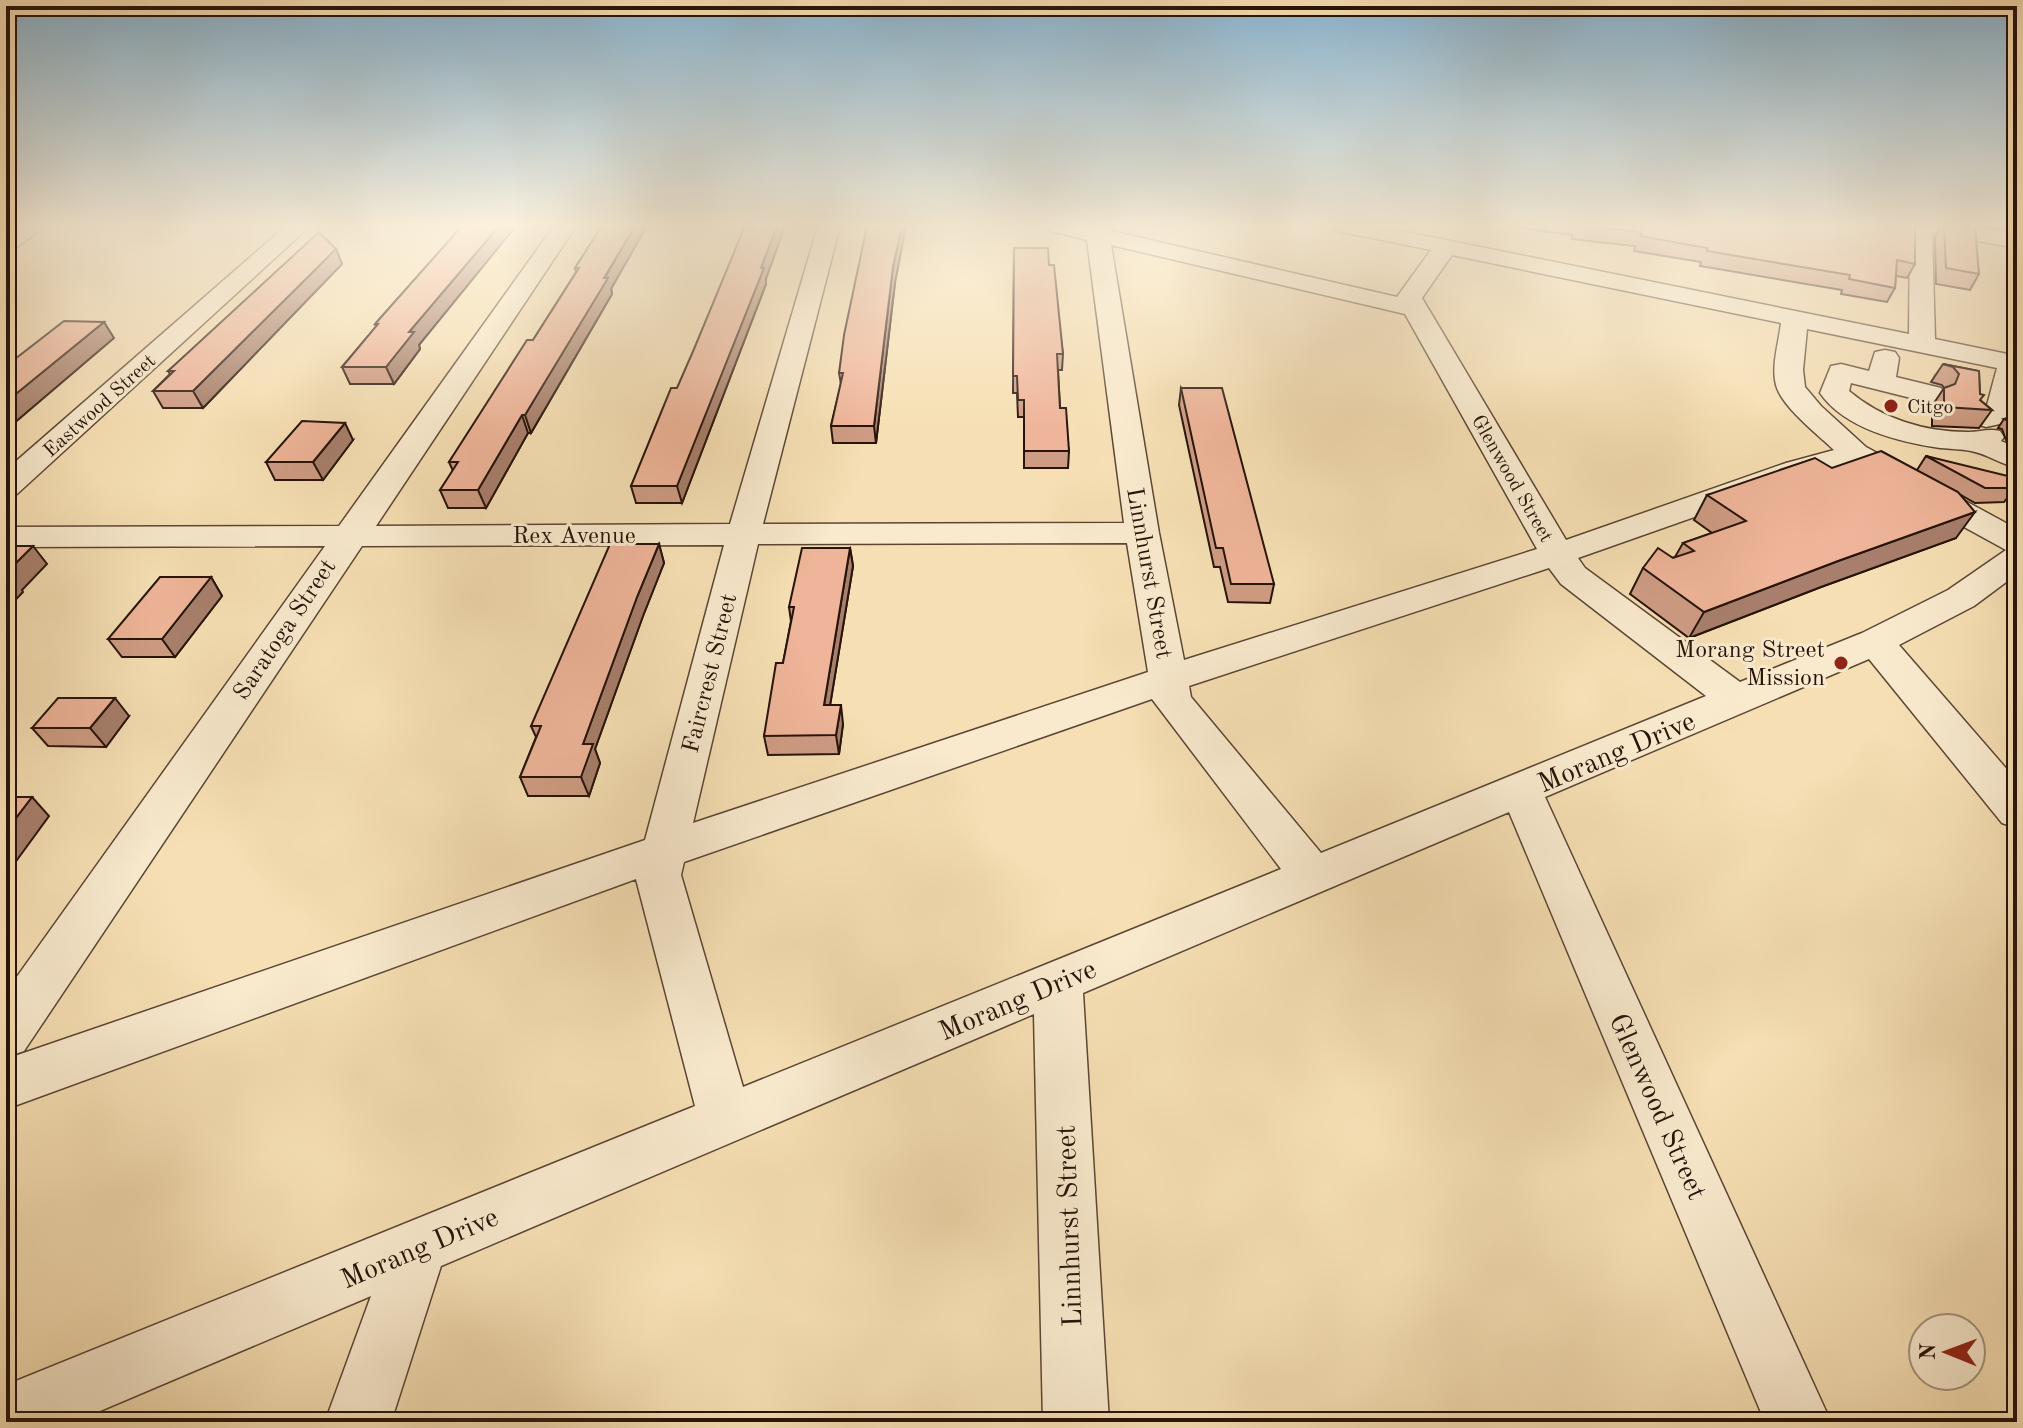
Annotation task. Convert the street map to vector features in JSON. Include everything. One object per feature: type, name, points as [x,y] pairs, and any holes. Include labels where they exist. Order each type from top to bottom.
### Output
[{"type":"street","name":"Eastwood Street","points":[[6,487],[224,293]]},
{"type":"street","name":"Saratoga Street","points":[[6,1034],[518,293]]},
{"type":"street","name":"Faircrest Street","points":[[726,1120],[658,875],[744,534],[811,293]]},
{"type":"street","name":"Linnhurst Street","points":[[1109,293],[1142,533],[1172,701],[1313,876]]},
{"type":"street","points":[[1352,293],[1414,308]]},
{"type":"street","points":[[1413,293],[1409,298],[1414,308]]},
{"type":"street","points":[[1672,293],[2015,364],[1990,420],[1936,440],[1878,423],[1850,409],[1834,393],[1841,372],[1927,393]]},
{"type":"street","points":[[1922,293],[1922,345]]},
{"type":"street","name":"Glenwood Street","points":[[1414,308],[1557,554],[1573,576],[1737,700]]},
{"type":"street","points":[[1795,318],[1789,370],[1791,388],[1811,412],[1855,454],[2017,543]]},
{"type":"street","points":[[1881,337],[1886,361],[1881,382]]},
{"type":"street","points":[[6,1084],[664,851],[1168,679],[1557,554],[1797,470],[1855,454]]},
{"type":"street","name":"Rex Avenue","points":[[6,537],[1142,533]]},
{"type":"street","name":"Morang Drive","points":[[6,1418],[1875,642],[1961,598],[2017,558]]},
{"type":"street","points":[[1875,642],[2017,811]]},
{"type":"street","name":"Glenwood Street","points":[[1521,790],[1798,1422]]},
{"type":"street","name":"Linnhurst Street","points":[[1058,982],[1076,1422]]},
{"type":"street","points":[[358,1422],[418,1247]]},
{"type":"building","points":[[253,293],[292,293],[193,391],[153,391],[174,371],[168,371]]},
{"type":"building","points":[[403,293],[442,293],[409,332],[414,332],[386,367],[342,367],[378,324],[375,324]]},
{"type":"building","points":[[563,293],[599,293],[478,490],[440,490],[458,462],[449,462],[527,340],[533,340]]},
{"type":"building","points":[[717,293],[754,293],[677,486],[631,486],[671,388],[677,388]]},
{"type":"building","points":[[853,293],[890,293],[874,426],[831,426],[843,373],[839,373]]},
{"type":"building","points":[[1014,293],[1057,293],[1063,354],[1057,354],[1060,408],[1066,408],[1069,451],[1024,451],[1024,400],[1018,400],[1017,376],[1013,376]]},
{"type":"building","points":[[64,321],[104,322],[6,402],[6,366]]},
{"type":"building","points":[[1943,364],[1979,371],[1980,394],[1984,395],[1980,400],[1992,410],[1944,407],[1944,388],[1955,384],[1959,374],[1953,367]]},
{"type":"building","points":[[1181,388],[1222,388],[1274,584],[1231,584],[1223,548],[1216,548]]},
{"type":"building","points":[[2016,416],[2013,431],[2009,421],[2004,419]]},
{"type":"building","points":[[302,421],[345,423],[313,462],[266,462]]},
{"type":"building","points":[[1881,451],[1958,492],[1975,512],[1704,612],[1643,568],[1658,548],[1673,558],[1694,551],[1683,543],[1746,521],[1707,495],[1815,458],[1832,468]]},
{"type":"building","points":[[1926,456],[2016,478],[2015,488],[1985,488]]},
{"type":"building","points":[[610,544],[659,544],[583,744],[593,744],[581,777],[520,777],[541,726],[531,726]]},
{"type":"building","points":[[6,546],[33,546],[6,573]]},
{"type":"building","points":[[802,548],[850,548],[824,705],[841,705],[836,735],[764,736],[776,663],[783,663],[794,607],[789,607]]},
{"type":"building","points":[[160,577],[211,577],[162,639],[108,639]]},
{"type":"building","points":[[58,698],[115,698],[90,728],[32,728]]},
{"type":"building","points":[[6,797],[32,797],[6,831]]},
{"type":"tunnel","points":[[1931,386],[1967,393]]},
{"type":"place","name":"Citgo","points":[[1891,406]]},
{"type":"place","name":"Morang Street Mission","points":[[1841,663]]}]
